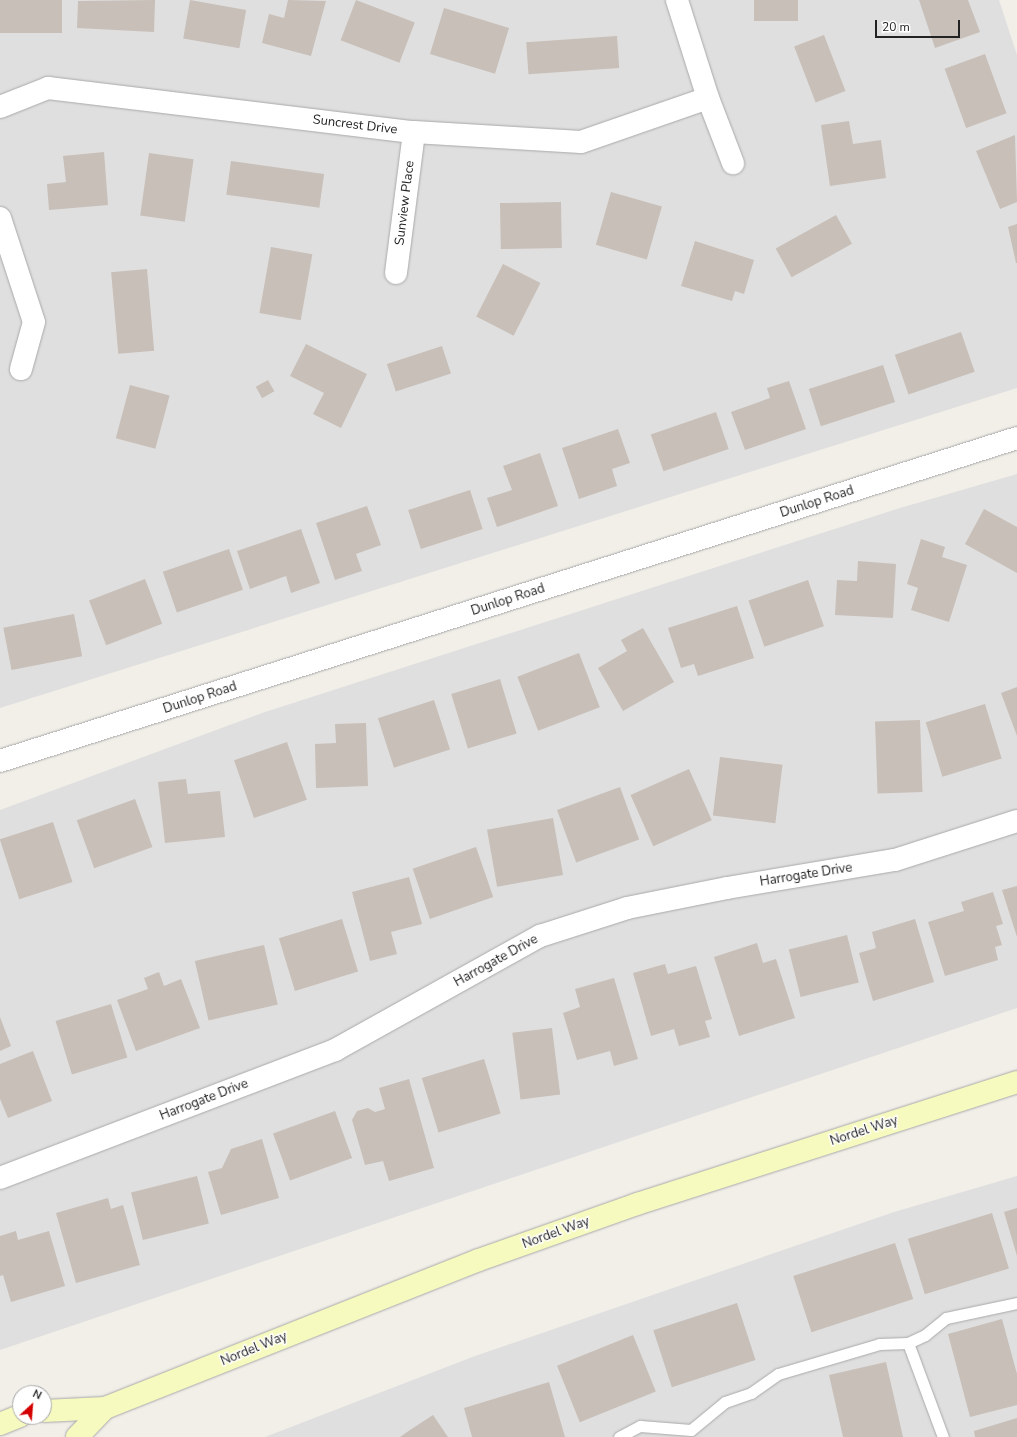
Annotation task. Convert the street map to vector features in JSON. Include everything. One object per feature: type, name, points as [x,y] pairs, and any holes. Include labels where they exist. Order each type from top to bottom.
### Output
[{"type":"main road","name":"Nordel Way","points":[[52,1411],[105,1408],[487,1257],[637,1204],[1017,1082]]},
{"type":"main road","name":"Nordel Way","points":[[77,1437],[105,1408]]},
{"type":"main road","points":[[0,1424],[12,1419]]},
{"type":"street","points":[[677,0],[708,98],[733,163]]},
{"type":"street","name":"Suncrest Drive","points":[[0,106],[48,88],[414,132],[581,142],[708,98]]},
{"type":"street","name":"Sunview Place","points":[[396,273],[414,132]]},
{"type":"street","points":[[0,218],[34,322],[21,369]]},
{"type":"street","name":"Dunlop Road","points":[[0,761],[1017,438]]},
{"type":"street","name":"Harrogate Drive","points":[[0,1178],[335,1050],[540,936],[627,908],[727,888],[895,860],[1017,821]]},
{"type":"lane","points":[[619,1437],[640,1426],[692,1433],[725,1402],[751,1393],[778,1374],[879,1344],[908,1343],[925,1334],[946,1318],[1017,1303]]},
{"type":"lane","points":[[908,1343],[943,1437]]},
{"type":"shaded area","points":[[0,0],[999,0],[1017,55],[1017,388],[0,708]]},
{"type":"shaded area","points":[[1017,474],[1017,1008],[0,1350],[0,810],[265,712],[900,508]]},
{"type":"shaded area","points":[[1017,1176],[1017,1437],[265,1437],[475,1356],[894,1212]]},
{"type":"building","points":[[0,0],[62,0],[62,33],[0,33]]},
{"type":"building","points":[[155,0],[154,32],[77,28],[78,1]]},
{"type":"building","points":[[190,0],[246,10],[239,48],[183,38]]},
{"type":"building","points":[[288,0],[326,1],[311,56],[262,43],[269,14],[284,18]]},
{"type":"building","points":[[356,0],[415,23],[399,63],[341,40]]},
{"type":"building","points":[[754,0],[798,0],[798,21],[754,21]]},
{"type":"building","points":[[919,0],[968,0],[980,32],[935,48]]},
{"type":"building","points":[[444,8],[509,28],[495,74],[430,54]]},
{"type":"building","points":[[824,35],[846,91],[816,102],[794,46]]},
{"type":"building","points":[[617,36],[619,68],[528,74],[526,42]]},
{"type":"building","points":[[985,54],[1007,113],[966,128],[945,69]]},
{"type":"building","points":[[849,121],[853,144],[881,140],[886,178],[830,186],[821,125]]},
{"type":"building","points":[[1015,135],[1017,202],[1000,209],[976,151]]},
{"type":"building","points":[[104,152],[108,205],[49,210],[47,184],[66,182],[63,156]]},
{"type":"building","points":[[149,153],[194,159],[185,222],[140,215]]},
{"type":"building","points":[[231,161],[324,174],[319,208],[226,195]]},
{"type":"building","points":[[611,192],[662,207],[647,259],[596,245]]},
{"type":"building","points":[[561,202],[562,248],[501,249],[500,203]]},
{"type":"building","points":[[836,215],[852,244],[792,277],[776,248]]},
{"type":"building","points":[[1017,224],[1017,263],[1016,263],[1008,227]]},
{"type":"building","points":[[695,241],[754,260],[744,294],[735,291],[732,301],[681,286]]},
{"type":"building","points":[[271,247],[312,254],[301,320],[259,313]]},
{"type":"building","points":[[503,264],[540,283],[514,336],[476,317]]},
{"type":"building","points":[[147,269],[154,351],[118,354],[111,272]]},
{"type":"building","points":[[961,332],[975,372],[908,395],[895,355]]},
{"type":"building","points":[[306,344],[367,374],[341,428],[313,414],[324,393],[290,376]]},
{"type":"building","points":[[442,346],[451,374],[396,392],[387,364]]},
{"type":"building","points":[[883,365],[895,402],[821,426],[809,389]]},
{"type":"building","points":[[268,380],[274,391],[262,398],[256,387]]},
{"type":"building","points":[[789,381],[806,429],[745,450],[731,412],[770,398],[767,388]]},
{"type":"building","points":[[130,385],[170,396],[155,449],[116,438]]},
{"type":"building","points":[[716,412],[729,449],[663,471],[651,434]]},
{"type":"building","points":[[618,429],[630,463],[612,469],[617,486],[579,499],[562,448]]},
{"type":"building","points":[[540,453],[558,506],[497,527],[487,498],[512,490],[503,466]]},
{"type":"building","points":[[470,490],[483,529],[421,549],[408,510]]},
{"type":"building","points":[[367,506],[381,545],[356,554],[362,571],[335,580],[316,523]]},
{"type":"building","points":[[984,509],[1017,527],[1017,573],[965,544]]},
{"type":"building","points":[[301,529],[320,583],[291,593],[286,576],[250,589],[237,551]]},
{"type":"building","points":[[921,539],[945,547],[942,557],[967,565],[949,622],[911,610],[918,588],[907,584]]},
{"type":"building","points":[[229,549],[243,590],[177,612],[163,572]]},
{"type":"building","points":[[858,561],[896,564],[893,618],[835,615],[837,580],[857,581]]},
{"type":"building","points":[[145,579],[162,624],[106,645],[89,601]]},
{"type":"building","points":[[808,580],[824,626],[764,647],[748,601]]},
{"type":"building","points":[[737,606],[754,658],[698,676],[694,664],[681,668],[668,628]]},
{"type":"building","points":[[74,614],[82,656],[12,670],[3,628]]},
{"type":"building","points":[[643,628],[674,682],[623,711],[598,668],[627,651],[621,640]]},
{"type":"building","points":[[579,653],[600,707],[538,731],[517,677]]},
{"type":"building","points":[[500,679],[517,734],[468,748],[451,694]]},
{"type":"building","points":[[1017,687],[1017,736],[1001,693]]},
{"type":"building","points":[[434,700],[450,749],[394,768],[378,718]]},
{"type":"building","points":[[985,704],[1002,759],[942,777],[926,722]]},
{"type":"building","points":[[920,720],[923,792],[878,794],[875,722]]},
{"type":"building","points":[[366,723],[368,786],[316,788],[315,744],[336,743],[335,724]]},
{"type":"building","points":[[287,742],[307,800],[254,818],[234,760]]},
{"type":"building","points":[[720,757],[783,765],[775,823],[713,816]]},
{"type":"building","points":[[689,769],[712,820],[653,846],[631,795]]},
{"type":"building","points":[[186,779],[188,794],[220,791],[225,837],[165,843],[158,782]]},
{"type":"building","points":[[620,787],[639,840],[576,863],[557,810]]},
{"type":"building","points":[[135,799],[152,847],[94,868],[77,820]]},
{"type":"building","points":[[553,818],[563,875],[497,887],[487,830]]},
{"type":"building","points":[[53,822],[72,882],[19,899],[0,839]]},
{"type":"building","points":[[476,847],[493,897],[430,919],[413,869]]},
{"type":"building","points":[[409,877],[422,924],[391,932],[397,954],[370,961],[352,892]]},
{"type":"building","points":[[1017,886],[1017,937],[1002,890]]},
{"type":"building","points":[[993,892],[1003,924],[996,926],[1002,945],[995,947],[998,960],[945,976],[928,922],[964,911],[961,902]]},
{"type":"building","points":[[342,919],[358,972],[295,991],[279,938]]},
{"type":"building","points":[[915,919],[934,982],[873,1001],[859,953],[876,948],[872,932]]},
{"type":"building","points":[[847,935],[859,983],[801,997],[789,950]]},
{"type":"building","points":[[757,943],[763,963],[776,959],[795,1018],[739,1036],[714,957]]},
{"type":"building","points":[[264,945],[278,1004],[209,1020],[195,961]]},
{"type":"building","points":[[665,964],[668,974],[696,966],[712,1019],[705,1021],[710,1037],[679,1046],[674,1029],[651,1036],[633,973]]},
{"type":"building","points":[[159,972],[164,986],[181,979],[200,1028],[136,1051],[117,1000],[148,989],[144,978]]},
{"type":"building","points":[[614,978],[638,1059],[614,1066],[610,1051],[577,1060],[563,1013],[580,1007],[575,989]]},
{"type":"building","points":[[111,1004],[127,1058],[72,1075],[56,1021]]},
{"type":"building","points":[[0,1017],[11,1046],[0,1051]]},
{"type":"building","points":[[552,1028],[560,1095],[520,1099],[512,1033]]},
{"type":"building","points":[[33,1051],[52,1101],[8,1118],[0,1099],[0,1064]]},
{"type":"building","points":[[484,1059],[501,1114],[439,1133],[422,1078]]},
{"type":"building","points":[[409,1079],[434,1168],[389,1181],[383,1161],[365,1165],[352,1120],[357,1111],[368,1108],[375,1112],[385,1109],[379,1088]]},
{"type":"building","points":[[335,1111],[352,1158],[290,1181],[273,1134]]},
{"type":"building","points":[[262,1139],[279,1198],[221,1215],[208,1172],[222,1168],[231,1149]]},
{"type":"building","points":[[197,1176],[209,1224],[143,1240],[131,1192]]},
{"type":"building","points":[[108,1198],[111,1209],[123,1205],[140,1265],[76,1283],[56,1213]]},
{"type":"building","points":[[1017,1208],[1017,1256],[1004,1212]]},
{"type":"building","points":[[992,1213],[1009,1268],[925,1294],[908,1239]]},
{"type":"building","points":[[16,1231],[18,1240],[49,1231],[65,1286],[11,1302],[3,1275],[0,1276],[0,1236]]},
{"type":"building","points":[[895,1243],[913,1299],[811,1332],[793,1276]]},
{"type":"building","points":[[737,1303],[756,1360],[672,1387],[653,1330]]},
{"type":"building","points":[[1002,1319],[1017,1374],[1017,1405],[970,1417],[948,1334]]},
{"type":"building","points":[[633,1335],[656,1392],[580,1422],[557,1366]]},
{"type":"building","points":[[886,1362],[903,1437],[843,1437],[829,1375]]},
{"type":"building","points":[[549,1382],[565,1437],[472,1437],[464,1408]]},
{"type":"building","points":[[433,1415],[448,1437],[400,1437],[410,1430]]},
{"type":"building","points":[[1017,1418],[1017,1437],[975,1437],[974,1431]]}]
